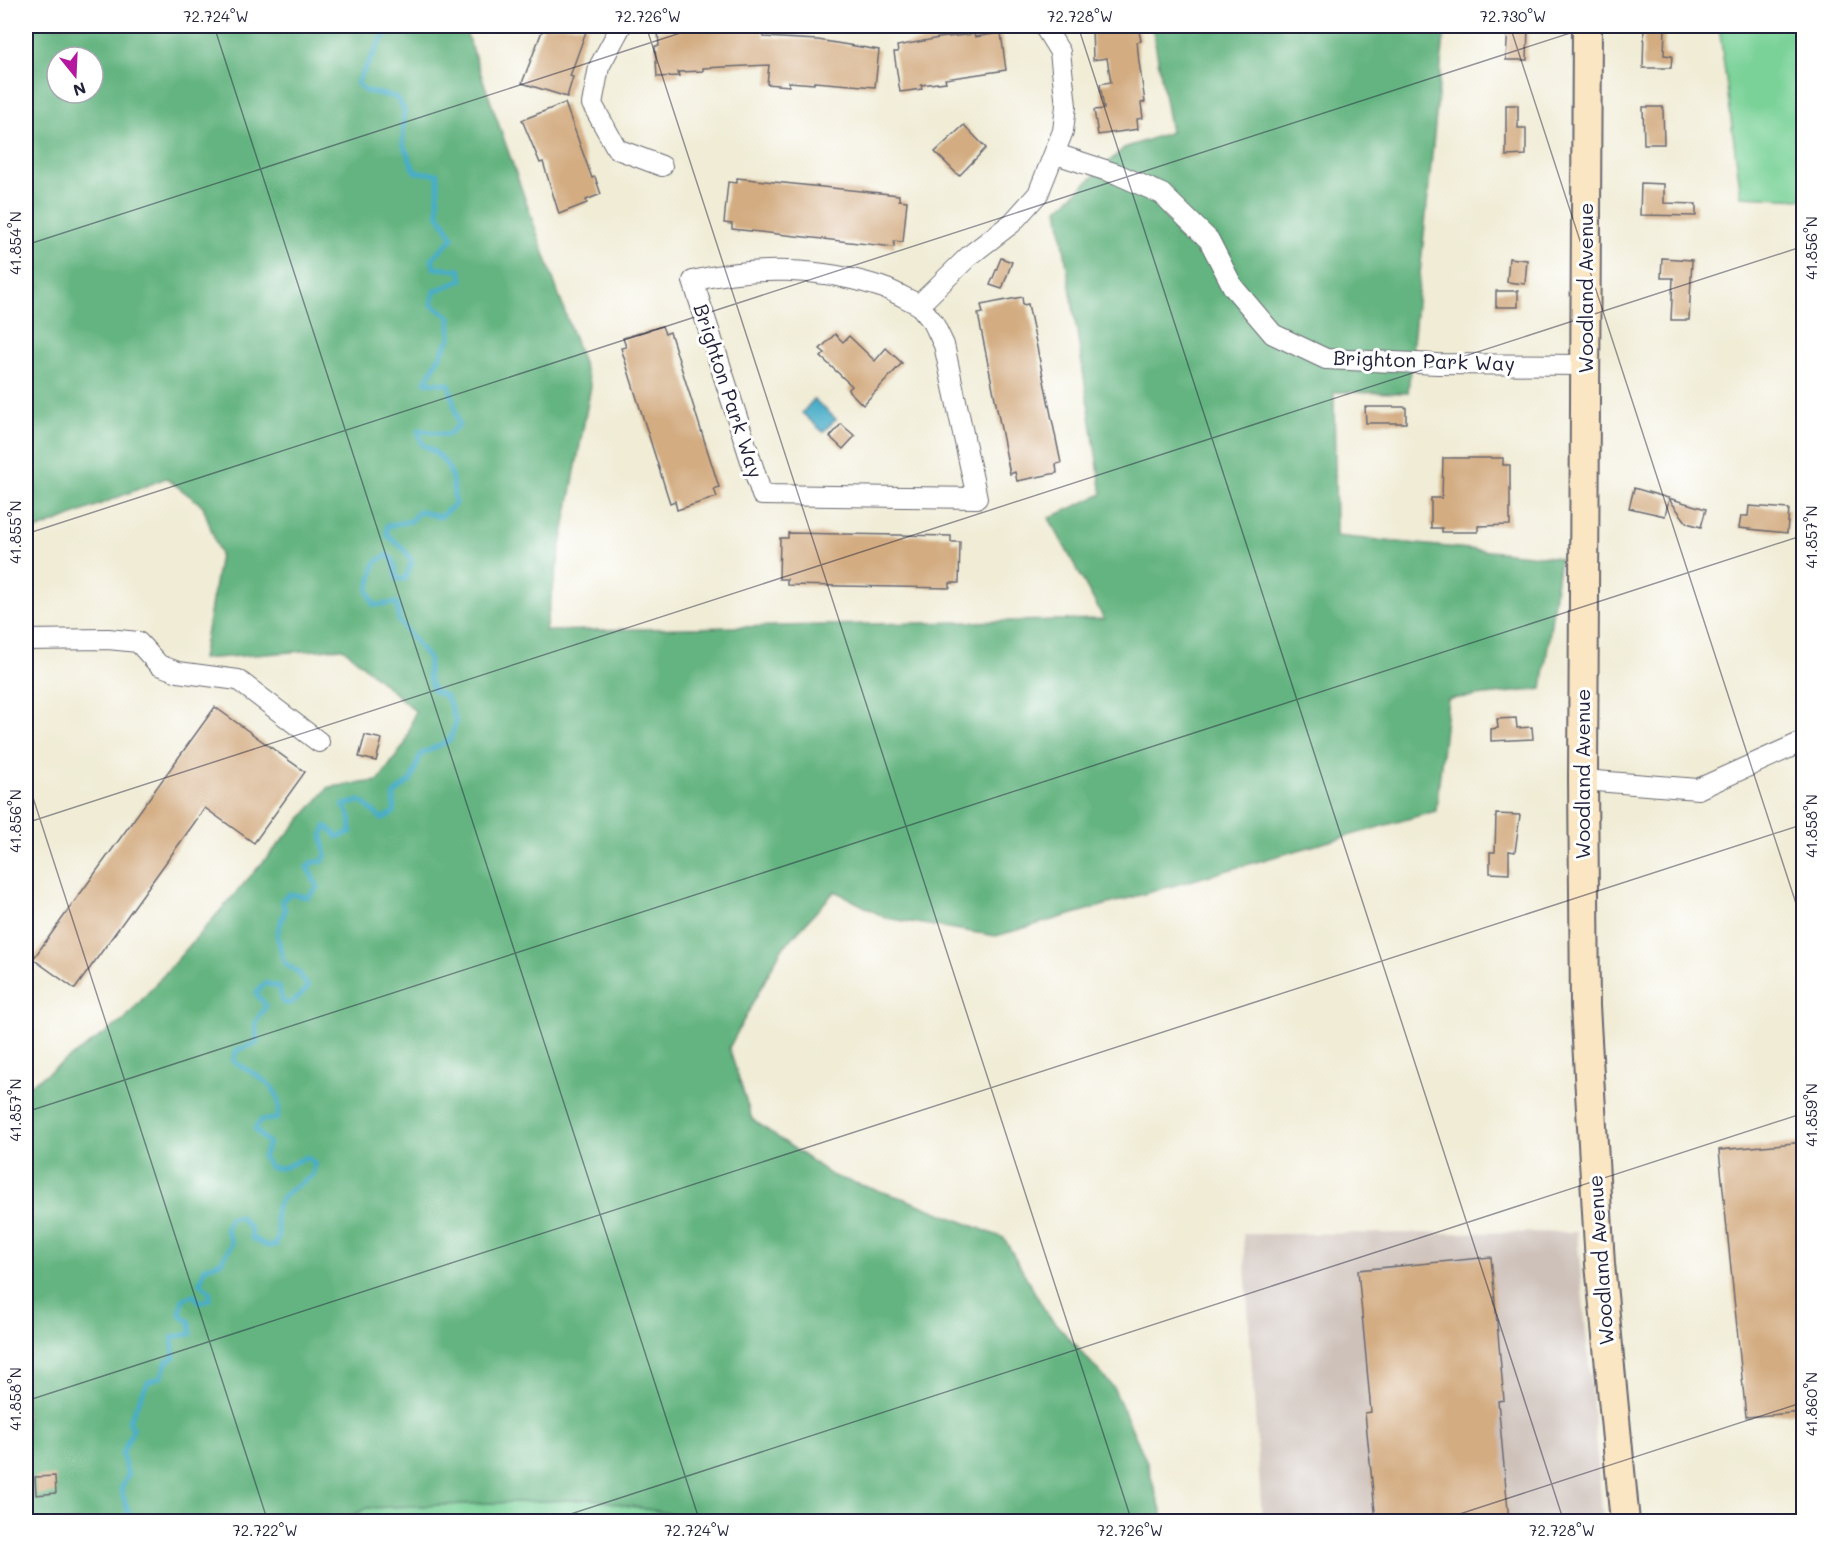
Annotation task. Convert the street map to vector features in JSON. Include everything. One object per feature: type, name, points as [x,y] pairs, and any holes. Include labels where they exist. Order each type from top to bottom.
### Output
[{"type":"street","points":[[621,26],[599,67],[592,105],[617,149],[662,166]]},
{"type":"street","points":[[919,305],[969,256],[1012,223],[1038,194],[1056,154],[1063,131],[1066,106],[1060,52],[1044,26]]},
{"type":"street","name":"Woodland Avenue","points":[[1587,26],[1582,780],[1585,1006],[1600,1264],[1625,1521]]},
{"type":"street","name":"Brighton Park Way","points":[[1056,154],[1117,174],[1162,194],[1209,240],[1233,287],[1273,334],[1326,359],[1438,364],[1585,365]]},
{"type":"street","name":"Brighton Park Way","points":[[766,270],[813,274],[883,287],[919,305],[933,322],[944,345],[977,498],[762,495],[693,281],[729,272],[766,270]]},
{"type":"street","points":[[26,640],[108,639],[138,642],[159,664],[178,672],[238,681],[319,742]]},
{"type":"street","points":[[1582,780],[1698,789],[1803,741]]},
{"type":"shaded area","points":[[1577,1232],[1603,1521],[1262,1521],[1243,1234]]},
{"type":"green space","points":[[26,26],[464,26],[591,386],[545,631],[1104,619],[1049,518],[1102,494],[1058,209],[1124,148],[1171,132],[1152,26],[1445,26],[1408,393],[1334,392],[1336,536],[1560,558],[1542,689],[1448,699],[1436,811],[996,936],[886,918],[835,891],[781,950],[729,1048],[752,1119],[833,1176],[905,1199],[1004,1238],[1047,1314],[1113,1387],[1146,1460],[1164,1521],[714,1522],[593,1499],[366,1508],[342,1522],[26,1522],[26,1088],[124,1020],[329,787],[378,781],[405,744],[415,711],[343,648],[202,659],[220,555],[203,506],[166,478],[26,534]]},
{"type":"green space","points":[[1719,26],[1803,26],[1803,199],[1741,196]]},
{"type":"green space","points":[[593,1499],[714,1521],[342,1522],[366,1508]]},
{"type":"water","points":[[814,399],[836,419],[823,432],[802,413]]},
{"type":"building","points":[[544,26],[588,26],[570,76],[573,77],[567,97],[522,83]]},
{"type":"building","points":[[736,26],[737,30],[763,28],[764,37],[818,40],[879,50],[875,87],[814,82],[814,84],[789,82],[789,86],[767,84],[769,65],[703,68],[703,71],[678,72],[679,76],[657,77],[655,46],[659,46],[658,31]]},
{"type":"building","points":[[1092,26],[1138,26],[1141,41],[1137,42],[1145,102],[1141,103],[1143,118],[1137,119],[1138,129],[1098,135],[1094,110],[1104,109],[1100,84],[1111,82],[1107,58],[1093,60]]},
{"type":"building","points":[[1508,26],[1528,26],[1527,60],[1506,60]]},
{"type":"building","points":[[1644,26],[1665,27],[1664,55],[1672,56],[1671,68],[1643,68]]},
{"type":"building","points":[[1001,33],[1006,70],[945,79],[946,82],[921,85],[922,89],[900,92],[894,52],[898,52],[897,46],[939,38],[974,34],[975,37]]},
{"type":"building","points":[[565,103],[592,178],[595,177],[601,194],[586,200],[587,203],[559,214],[543,162],[540,163],[522,120]]},
{"type":"building","points":[[1506,105],[1518,105],[1518,128],[1526,128],[1526,155],[1506,156]]},
{"type":"building","points":[[1643,107],[1663,107],[1664,144],[1644,144]]},
{"type":"building","points":[[964,125],[986,148],[959,176],[935,152]]},
{"type":"building","points":[[737,178],[899,195],[899,200],[907,201],[903,242],[894,241],[894,247],[732,229],[732,224],[724,223],[728,182],[737,183]]},
{"type":"building","points":[[1641,183],[1664,184],[1664,203],[1696,204],[1696,216],[1640,215]]},
{"type":"building","points":[[1001,258],[1012,262],[1002,289],[990,285]]},
{"type":"building","points":[[1509,258],[1527,260],[1525,284],[1507,282]]},
{"type":"building","points":[[1662,258],[1692,260],[1689,320],[1671,320],[1673,278],[1661,278]]},
{"type":"building","points":[[1496,291],[1518,291],[1518,307],[1496,307]]},
{"type":"building","points":[[1022,297],[1023,305],[1028,304],[1061,463],[1056,464],[1057,473],[1017,481],[1015,472],[1010,474],[978,314],[983,313],[981,305]]},
{"type":"building","points":[[662,326],[665,334],[670,332],[719,487],[714,489],[717,497],[677,510],[675,501],[670,503],[621,348],[626,347],[623,338]]},
{"type":"building","points":[[835,334],[843,342],[849,336],[875,361],[886,348],[902,363],[863,405],[848,390],[852,386],[821,357],[825,353],[820,349]]},
{"type":"building","points":[[1365,407],[1406,407],[1406,423],[1366,423]]},
{"type":"building","points":[[841,424],[855,436],[843,449],[830,437]]},
{"type":"building","points":[[1443,458],[1503,458],[1503,465],[1510,465],[1510,525],[1478,526],[1478,532],[1442,532],[1442,528],[1431,528],[1431,498],[1442,498]]},
{"type":"building","points":[[1634,488],[1706,509],[1701,527],[1687,523],[1669,499],[1665,516],[1629,508]]},
{"type":"building","points":[[1749,506],[1789,509],[1787,533],[1739,528],[1741,516],[1748,516]]},
{"type":"building","points":[[788,533],[951,536],[951,542],[960,542],[959,583],[950,583],[950,588],[787,585],[787,579],[779,579],[780,538],[788,538]]},
{"type":"building","points":[[215,707],[305,772],[254,843],[205,808],[75,989],[33,959]]},
{"type":"building","points":[[1516,718],[1517,728],[1532,727],[1533,739],[1491,741],[1491,729],[1498,728],[1497,719]]},
{"type":"building","points":[[365,735],[382,739],[376,761],[359,757]]},
{"type":"building","points":[[1496,814],[1520,815],[1515,852],[1509,851],[1509,874],[1490,873],[1490,852],[1495,852]]},
{"type":"building","points":[[1803,1143],[1803,1412],[1746,1417],[1719,1150]]},
{"type":"building","points":[[1491,1257],[1504,1400],[1498,1401],[1509,1521],[1376,1521],[1365,1413],[1371,1412],[1358,1270]]},
{"type":"building","points":[[55,1476],[56,1493],[36,1495],[35,1477]]},
{"type":"waterway","points":[[99,1522],[130,1518],[121,1489],[128,1475],[122,1454],[133,1429],[129,1421],[148,1382],[161,1377],[167,1361],[174,1357],[172,1337],[191,1334],[190,1322],[180,1315],[183,1299],[194,1295],[200,1303],[210,1299],[210,1292],[200,1283],[205,1268],[221,1262],[232,1244],[226,1229],[230,1218],[240,1217],[250,1228],[252,1238],[267,1246],[276,1245],[278,1234],[276,1210],[279,1203],[288,1192],[312,1176],[315,1164],[307,1157],[283,1168],[271,1168],[263,1157],[269,1144],[255,1129],[261,1120],[277,1119],[278,1098],[274,1090],[261,1078],[233,1061],[237,1050],[257,1043],[255,1023],[266,1006],[256,993],[265,983],[279,987],[283,1003],[292,1003],[308,987],[299,973],[284,963],[277,934],[285,910],[282,900],[290,894],[308,897],[318,887],[307,867],[313,862],[322,862],[326,855],[322,836],[326,826],[338,837],[351,832],[350,816],[343,805],[361,801],[382,819],[394,812],[394,794],[411,780],[421,754],[450,740],[456,722],[447,697],[433,690],[428,675],[429,659],[399,621],[397,603],[374,605],[368,591],[375,563],[387,555],[393,560],[397,579],[405,579],[412,562],[403,548],[387,535],[387,526],[411,521],[419,511],[440,517],[455,504],[453,483],[448,468],[439,455],[422,444],[418,430],[448,435],[459,425],[449,384],[425,382],[450,338],[450,317],[431,304],[435,291],[462,280],[460,270],[434,268],[432,258],[453,238],[438,213],[438,174],[415,172],[403,144],[404,109],[396,97],[365,91],[357,83],[386,32],[384,26]]}]
